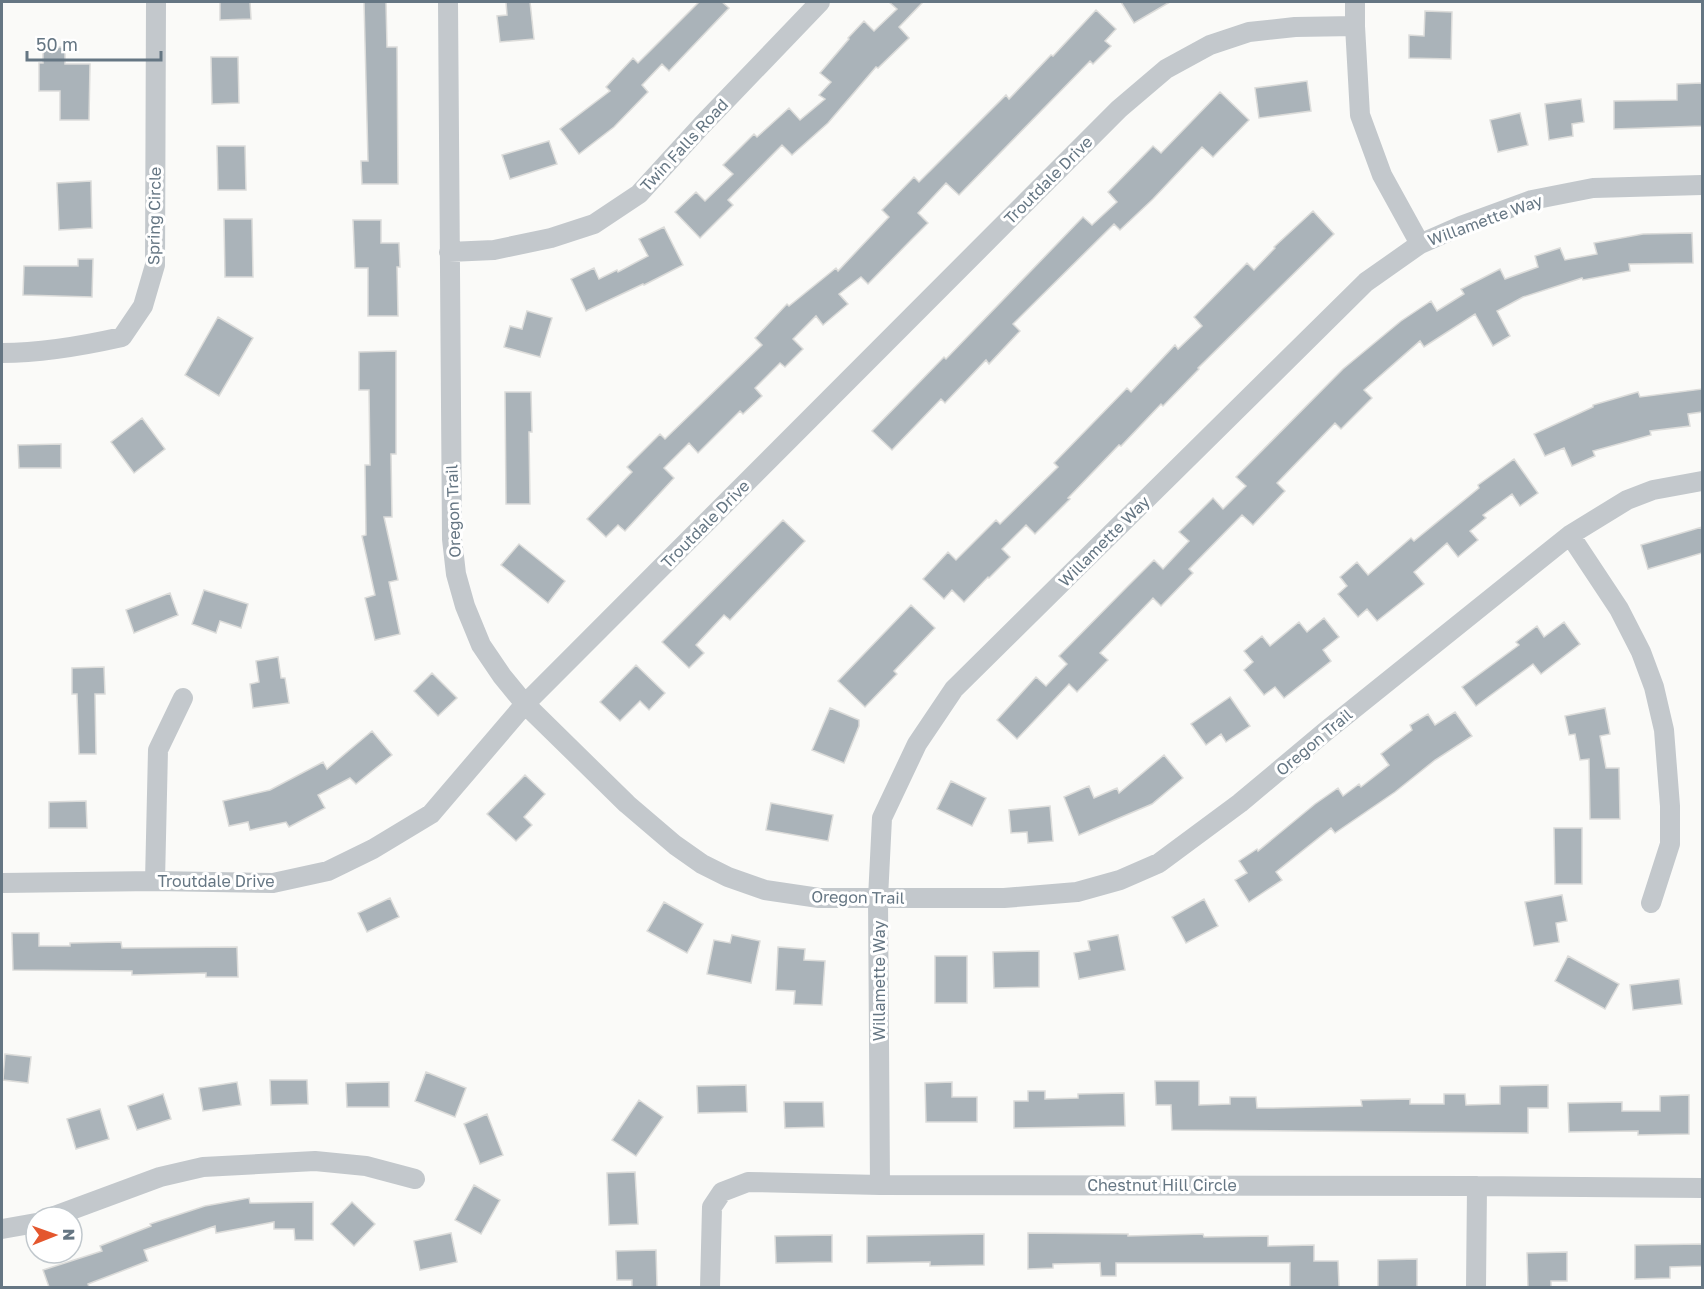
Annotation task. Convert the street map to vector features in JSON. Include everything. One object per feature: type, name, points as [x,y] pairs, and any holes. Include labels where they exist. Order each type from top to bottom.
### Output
[{"type":"street","name":"Spring Circle","points":[[2,353],[28,353],[78,347],[122,337],[143,306],[155,265],[156,2]]},
{"type":"street","name":"Oregon Trail","points":[[448,2],[452,539],[456,574],[465,606],[481,645],[525,704],[627,804],[675,845],[702,864],[728,877],[765,890],[819,898],[1004,898],[1077,892],[1120,880],[1159,863],[1240,803],[1570,535],[1627,500],[1653,490],[1702,481]]},
{"type":"street","name":"Twin Falls Road","points":[[449,252],[494,250],[551,238],[594,224],[639,194],[820,2]]},
{"type":"street","points":[[1355,2],[1354,26],[1360,115],[1382,175],[1420,244]]},
{"type":"street","name":"Troutdale Drive","points":[[2,883],[155,881],[273,883],[328,871],[373,849],[431,814],[525,704],[1110,118],[1166,69],[1210,45],[1249,32],[1294,27],[1354,26]]},
{"type":"street","name":"Willamette Way","points":[[880,1185],[878,898],[882,818],[917,744],[954,689],[1366,282],[1420,244],[1532,200],[1593,188],[1702,185]]},
{"type":"street","points":[[1570,535],[1619,609],[1641,652],[1654,687],[1664,730],[1670,806],[1670,844],[1652,903]]},
{"type":"street","points":[[155,881],[158,750],[183,698]]},
{"type":"street","points":[[84,1205],[160,1177],[203,1167],[315,1161],[366,1166],[415,1179]]},
{"type":"street","name":"Chestnut Hill Circle","points":[[710,1287],[712,1207],[722,1192],[748,1182],[880,1185],[1702,1188]]},
{"type":"street","points":[[1476,1287],[1477,1186]]},
{"type":"street","points":[[2,1229],[24,1225]]},
{"type":"building","points":[[220,2],[250,2],[251,19],[220,20]]},
{"type":"building","points":[[364,2],[386,2],[387,47],[397,47],[398,184],[362,184],[361,161],[368,161]]},
{"type":"building","points":[[506,2],[530,2],[534,39],[500,42],[497,16],[507,15]]},
{"type":"building","points":[[699,2],[722,2],[729,8],[669,71],[662,64],[642,85],[648,92],[614,127],[579,154],[560,129],[610,91],[606,87],[633,58],[638,63]]},
{"type":"building","points":[[889,2],[923,2],[899,27],[909,38],[878,68],[876,67],[828,123],[792,155],[782,145],[728,200],[733,205],[700,238],[675,212],[696,192],[705,201],[733,174],[723,165],[754,134],[757,137],[789,108],[800,120],[825,99],[819,95],[831,82],[820,73],[864,21],[874,31],[897,9]]},
{"type":"building","points":[[1121,2],[1170,2],[1134,23]]},
{"type":"building","points":[[1096,10],[1116,29],[1105,41],[1111,46],[1093,64],[1090,61],[959,195],[946,183],[918,213],[928,223],[868,284],[861,277],[839,294],[848,304],[823,325],[816,316],[793,339],[803,349],[785,367],[780,363],[755,388],[762,396],[743,414],[740,411],[698,453],[689,443],[664,468],[674,478],[625,531],[618,525],[606,537],[587,519],[632,472],[627,467],[660,434],[665,439],[762,345],[755,338],[787,304],[789,306],[836,268],[838,271],[889,217],[882,210],[914,177],[919,182],[1006,95],[1009,99]]},
{"type":"building","points":[[1425,11],[1452,12],[1451,59],[1409,58],[1409,35],[1424,36]]},
{"type":"building","points":[[43,47],[65,47],[65,64],[90,64],[89,120],[60,120],[60,91],[39,91],[39,63],[43,63]]},
{"type":"building","points":[[211,57],[238,57],[239,103],[212,104]]},
{"type":"building","points":[[1307,81],[1311,111],[1259,118],[1255,88]]},
{"type":"building","points":[[1702,83],[1702,126],[1614,129],[1614,101],[1677,100],[1677,84]]},
{"type":"building","points":[[1220,92],[1249,120],[1213,157],[1202,147],[1120,230],[1114,224],[1013,324],[1020,331],[989,364],[986,360],[945,403],[941,399],[892,450],[872,431],[944,357],[946,359],[1083,217],[1092,225],[1117,202],[1108,192],[1153,146],[1161,153]]},
{"type":"building","points":[[1581,99],[1584,122],[1572,124],[1573,136],[1549,140],[1545,104]]},
{"type":"building","points":[[1520,113],[1528,145],[1498,152],[1490,120]]},
{"type":"building","points":[[549,141],[557,164],[510,179],[502,155]]},
{"type":"building","points":[[217,146],[245,146],[246,190],[218,190]]},
{"type":"building","points":[[91,181],[92,228],[59,230],[57,183]]},
{"type":"building","points":[[1313,211],[1334,234],[1198,368],[1163,406],[1161,404],[1121,446],[1119,445],[1035,534],[1026,525],[1002,549],[1010,557],[964,602],[952,590],[944,599],[923,579],[948,552],[956,560],[996,520],[1000,524],[1058,467],[1054,463],[1127,388],[1131,392],[1175,345],[1178,349],[1202,326],[1194,317],[1247,263],[1254,270],[1274,247]]},
{"type":"building","points":[[224,219],[252,219],[253,277],[225,277]]},
{"type":"building","points":[[353,220],[381,220],[381,243],[399,243],[398,316],[368,316],[368,268],[355,268]]},
{"type":"building","points":[[664,227],[683,265],[586,311],[571,279],[594,268],[599,279],[648,256],[639,239]]},
{"type":"building","points":[[1692,233],[1693,263],[1629,264],[1630,271],[1583,280],[1582,278],[1523,297],[1497,311],[1510,336],[1493,346],[1475,314],[1424,347],[1420,341],[1364,390],[1372,398],[1341,429],[1335,423],[1277,483],[1285,491],[1253,525],[1242,515],[1189,569],[1193,573],[1161,606],[1153,598],[1100,653],[1108,660],[1077,692],[1069,684],[1017,739],[997,720],[1036,677],[1046,686],[1067,664],[1059,656],[1127,587],[1154,560],[1163,569],[1189,541],[1179,532],[1213,498],[1223,509],[1246,486],[1236,477],[1343,369],[1401,321],[1431,301],[1437,311],[1464,294],[1461,289],[1500,269],[1505,279],[1538,267],[1535,256],[1560,248],[1565,260],[1597,254],[1594,243],[1643,234]]},
{"type":"building","points":[[78,259],[93,259],[92,297],[23,295],[24,266],[78,266]]},
{"type":"building","points":[[527,311],[552,318],[540,357],[504,347],[510,326],[522,329]]},
{"type":"building","points":[[218,317],[253,338],[219,396],[185,375]]},
{"type":"building","points":[[396,351],[396,454],[391,454],[392,517],[384,517],[398,580],[389,582],[400,634],[375,640],[365,598],[375,595],[362,536],[366,535],[365,465],[370,465],[369,390],[359,390],[359,352]]},
{"type":"building","points":[[1702,389],[1702,412],[1688,414],[1690,426],[1650,431],[1651,435],[1593,451],[1595,456],[1572,466],[1564,448],[1545,456],[1534,434],[1593,405],[1638,392],[1640,397]]},
{"type":"building","points":[[505,392],[531,392],[530,504],[506,504]]},
{"type":"building","points":[[142,418],[165,449],[134,473],[111,442]]},
{"type":"building","points":[[61,444],[61,468],[19,468],[18,445]]},
{"type":"building","points":[[1514,459],[1538,493],[1520,506],[1512,494],[1483,515],[1486,518],[1470,531],[1478,540],[1458,557],[1447,543],[1414,572],[1424,584],[1377,621],[1367,609],[1358,617],[1338,594],[1347,586],[1340,577],[1357,562],[1368,575],[1411,538],[1414,541],[1479,488],[1478,485]]},
{"type":"building","points":[[783,520],[805,541],[730,620],[724,615],[696,645],[704,653],[689,668],[662,642]]},
{"type":"building","points":[[1702,527],[1702,553],[1648,569],[1641,545]]},
{"type":"building","points":[[519,544],[565,581],[548,603],[501,565]]},
{"type":"building","points":[[204,590],[248,604],[241,628],[220,621],[216,633],[192,624]]},
{"type":"building","points":[[170,593],[178,615],[134,633],[126,610]]},
{"type":"building","points":[[911,605],[935,628],[894,671],[897,674],[865,707],[838,681]]},
{"type":"building","points":[[1324,618],[1339,637],[1323,650],[1331,661],[1284,698],[1275,687],[1264,695],[1244,670],[1253,662],[1244,651],[1262,636],[1270,646],[1299,622],[1307,632]]},
{"type":"building","points":[[1564,622],[1580,644],[1541,674],[1533,664],[1476,706],[1462,687],[1519,645],[1516,642],[1537,626],[1544,637]]},
{"type":"building","points":[[278,657],[281,678],[285,678],[289,703],[253,708],[250,684],[259,682],[256,661]]},
{"type":"building","points":[[636,665],[665,693],[649,710],[640,701],[620,721],[600,702]]},
{"type":"building","points":[[104,667],[105,694],[95,694],[96,754],[79,754],[77,694],[72,694],[72,668]]},
{"type":"building","points":[[432,673],[457,698],[438,716],[414,691]]},
{"type":"building","points":[[1230,697],[1250,726],[1226,742],[1221,734],[1206,745],[1191,724]]},
{"type":"building","points":[[830,708],[859,720],[859,726],[844,763],[812,750]]},
{"type":"building","points":[[1605,708],[1610,734],[1600,736],[1606,768],[1619,768],[1620,819],[1590,819],[1589,759],[1580,760],[1575,734],[1569,735],[1565,716]]},
{"type":"building","points":[[1455,712],[1472,736],[1335,833],[1331,828],[1276,872],[1282,880],[1249,902],[1235,880],[1247,873],[1239,861],[1257,849],[1258,851],[1338,788],[1343,796],[1359,784],[1361,787],[1389,765],[1381,754],[1412,730],[1410,725],[1428,714],[1435,725]]},
{"type":"building","points":[[372,731],[392,755],[356,784],[350,778],[318,795],[325,808],[289,827],[286,822],[250,830],[248,822],[229,826],[223,801],[270,790],[323,762],[327,769]]},
{"type":"building","points":[[1164,755],[1183,778],[1152,804],[1079,835],[1064,797],[1089,786],[1094,798],[1117,788],[1119,793]]},
{"type":"building","points":[[525,775],[545,794],[524,817],[532,825],[516,841],[487,814]]},
{"type":"building","points":[[951,781],[986,798],[972,826],[937,809]]},
{"type":"building","points":[[86,801],[87,828],[49,828],[49,802]]},
{"type":"building","points":[[771,803],[833,815],[828,841],[766,830]]},
{"type":"building","points":[[1050,806],[1053,841],[1028,843],[1027,832],[1011,833],[1009,810]]},
{"type":"building","points":[[1554,828],[1582,828],[1582,884],[1555,884]]},
{"type":"building","points":[[1562,895],[1567,921],[1556,923],[1559,942],[1534,946],[1525,902]]},
{"type":"building","points":[[390,898],[399,917],[367,932],[358,913]]},
{"type":"building","points":[[1204,899],[1218,926],[1186,943],[1172,917]]},
{"type":"building","points":[[664,902],[703,924],[687,953],[647,931]]},
{"type":"building","points":[[12,933],[39,933],[39,946],[121,942],[122,948],[237,947],[238,977],[206,977],[206,973],[132,975],[132,971],[13,970]]},
{"type":"building","points":[[732,935],[760,941],[751,983],[707,974],[714,940],[730,943]]},
{"type":"building","points":[[1118,935],[1125,970],[1079,979],[1074,953],[1090,950],[1088,941]]},
{"type":"building","points":[[778,947],[805,949],[804,960],[825,961],[822,1005],[794,1004],[795,991],[776,990]]},
{"type":"building","points":[[1039,951],[1039,987],[994,988],[993,952]]},
{"type":"building","points":[[935,956],[967,956],[967,1003],[935,1003]]},
{"type":"building","points":[[1568,956],[1619,984],[1605,1009],[1555,981]]},
{"type":"building","points":[[1679,979],[1682,1004],[1633,1010],[1630,985]]},
{"type":"building","points":[[5,1054],[31,1057],[28,1083],[3,1080]]},
{"type":"building","points":[[426,1072],[466,1088],[455,1117],[415,1101]]},
{"type":"building","points":[[270,1080],[307,1080],[308,1104],[271,1105]]},
{"type":"building","points":[[1155,1081],[1199,1081],[1199,1105],[1230,1104],[1230,1097],[1256,1097],[1257,1108],[1362,1106],[1361,1100],[1410,1099],[1410,1104],[1444,1104],[1444,1094],[1465,1094],[1466,1105],[1500,1104],[1500,1086],[1548,1085],[1548,1108],[1528,1108],[1528,1133],[1172,1130],[1171,1105],[1156,1105]]},
{"type":"building","points":[[237,1082],[241,1105],[203,1111],[199,1088]]},
{"type":"building","points":[[389,1082],[389,1107],[347,1107],[346,1083]]},
{"type":"building","points":[[952,1082],[952,1097],[977,1097],[977,1122],[926,1122],[925,1083]]},
{"type":"building","points":[[746,1085],[747,1112],[698,1113],[697,1086]]},
{"type":"building","points":[[1028,1091],[1045,1091],[1045,1099],[1078,1098],[1078,1094],[1124,1093],[1125,1126],[1014,1128],[1014,1101],[1028,1101]]},
{"type":"building","points":[[163,1094],[171,1119],[137,1130],[128,1106]]},
{"type":"building","points":[[1689,1095],[1689,1134],[1638,1135],[1638,1131],[1569,1132],[1568,1103],[1622,1102],[1622,1111],[1660,1111],[1660,1096]]},
{"type":"building","points":[[639,1100],[663,1117],[636,1156],[612,1140]]},
{"type":"building","points":[[784,1102],[823,1102],[824,1127],[785,1128]]},
{"type":"building","points":[[100,1109],[109,1139],[76,1149],[67,1119]]},
{"type":"building","points":[[487,1114],[503,1155],[480,1164],[464,1124]]},
{"type":"building","points":[[635,1172],[638,1224],[609,1225],[607,1173]]},
{"type":"building","points":[[474,1185],[500,1200],[481,1234],[455,1220]]},
{"type":"building","points":[[249,1198],[250,1203],[313,1202],[313,1240],[295,1240],[294,1229],[274,1229],[274,1222],[216,1233],[215,1226],[144,1250],[148,1261],[88,1284],[89,1287],[49,1287],[43,1270],[59,1265],[84,1265],[84,1257],[102,1251],[100,1246],[151,1226],[150,1224],[205,1206]]},
{"type":"building","points":[[352,1202],[375,1224],[354,1246],[331,1224]]},
{"type":"building","points":[[451,1233],[457,1262],[420,1270],[414,1241]]},
{"type":"building","points":[[1028,1233],[1268,1236],[1268,1246],[1314,1245],[1314,1261],[1338,1261],[1339,1287],[1290,1287],[1290,1263],[1116,1263],[1116,1276],[1101,1276],[1100,1263],[1053,1264],[1053,1268],[1028,1269]]},
{"type":"building","points":[[984,1234],[984,1265],[930,1266],[930,1262],[867,1263],[867,1236]]},
{"type":"building","points":[[832,1235],[832,1262],[776,1263],[775,1236]]},
{"type":"building","points":[[1702,1244],[1702,1266],[1670,1267],[1670,1278],[1635,1279],[1635,1245]]},
{"type":"building","points":[[656,1250],[657,1287],[632,1287],[632,1280],[617,1280],[616,1251]]},
{"type":"building","points":[[1567,1252],[1567,1281],[1551,1281],[1551,1287],[1528,1287],[1527,1253]]},
{"type":"building","points":[[1417,1259],[1417,1287],[1378,1287],[1378,1260]]}]
